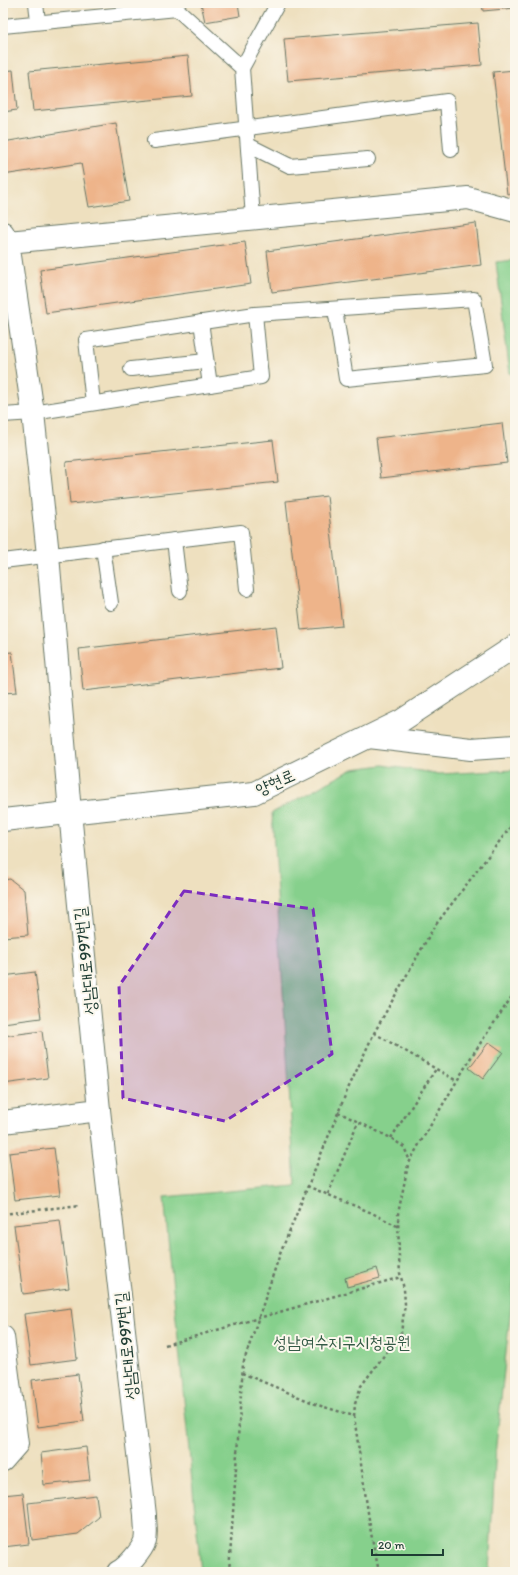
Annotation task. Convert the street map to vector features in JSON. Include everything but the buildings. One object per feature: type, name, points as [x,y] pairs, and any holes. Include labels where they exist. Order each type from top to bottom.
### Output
[{"type":"street","points":[[6,238],[253,218],[468,198],[515,211]]},
{"type":"street","name":"성남대로997번길","points":[[6,238],[33,413],[48,555],[70,812],[99,1110],[145,1515],[145,1540],[135,1557],[118,1572]]},
{"type":"street","name":"양현로","points":[[3,820],[254,794],[402,721],[515,646]]},
{"type":"street","points":[[369,737],[471,749],[515,746]]},
{"type":"street","points":[[3,1122],[99,1110]]},
{"type":"street","points":[[3,1337],[17,1444],[3,1460]]},
{"type":"lane","points":[[36,3],[38,22]]},
{"type":"lane","points":[[253,218],[242,68],[278,3]]},
{"type":"lane","points":[[3,26],[177,6],[242,68]]},
{"type":"lane","points":[[154,140],[246,129],[447,101],[451,150]]},
{"type":"lane","points":[[248,145],[290,166],[368,159]]},
{"type":"lane","points":[[93,403],[86,340],[255,314],[474,299],[485,365],[346,379],[335,309]]},
{"type":"lane","points":[[3,415],[33,413],[262,377],[255,314]]},
{"type":"lane","points":[[201,322],[210,385]]},
{"type":"lane","points":[[131,369],[206,361]]},
{"type":"lane","points":[[3,560],[241,532],[247,589]]},
{"type":"lane","points":[[174,540],[180,591]]},
{"type":"lane","points":[[103,548],[111,603]]},
{"type":"path","points":[[229,1572],[243,1364],[280,1254],[338,1112],[374,1033],[434,927],[515,821]]},
{"type":"path","points":[[379,1572],[371,1533],[354,1416],[355,1404],[361,1386],[401,1333],[404,1320],[405,1304],[404,1289],[401,1277],[398,1226],[398,1214],[403,1186],[410,1161],[473,1054],[515,992]]},
{"type":"path","points":[[374,1033],[457,1081]]},
{"type":"path","points":[[391,1138],[436,1069]]},
{"type":"path","points":[[338,1112],[391,1138],[404,1147],[410,1161]]},
{"type":"path","points":[[328,1194],[358,1122]]},
{"type":"path","points":[[307,1186],[372,1213],[398,1226]]},
{"type":"path","points":[[3,1214],[80,1205]]},
{"type":"path","points":[[165,1345],[401,1277]]},
{"type":"path","points":[[242,1372],[318,1405],[354,1416]]},
{"type":"highlighted area","points":[[184,891],[313,909],[332,1054],[225,1121],[123,1098],[119,986]]},
{"type":"green space","points":[[515,260],[515,373],[510,374],[496,262]]},
{"type":"green space","name":"성남여수지구시청공원","points":[[383,765],[439,774],[515,770],[515,1269],[496,1445],[489,1572],[201,1572],[164,1197],[295,1185],[272,813],[353,769]]}]
